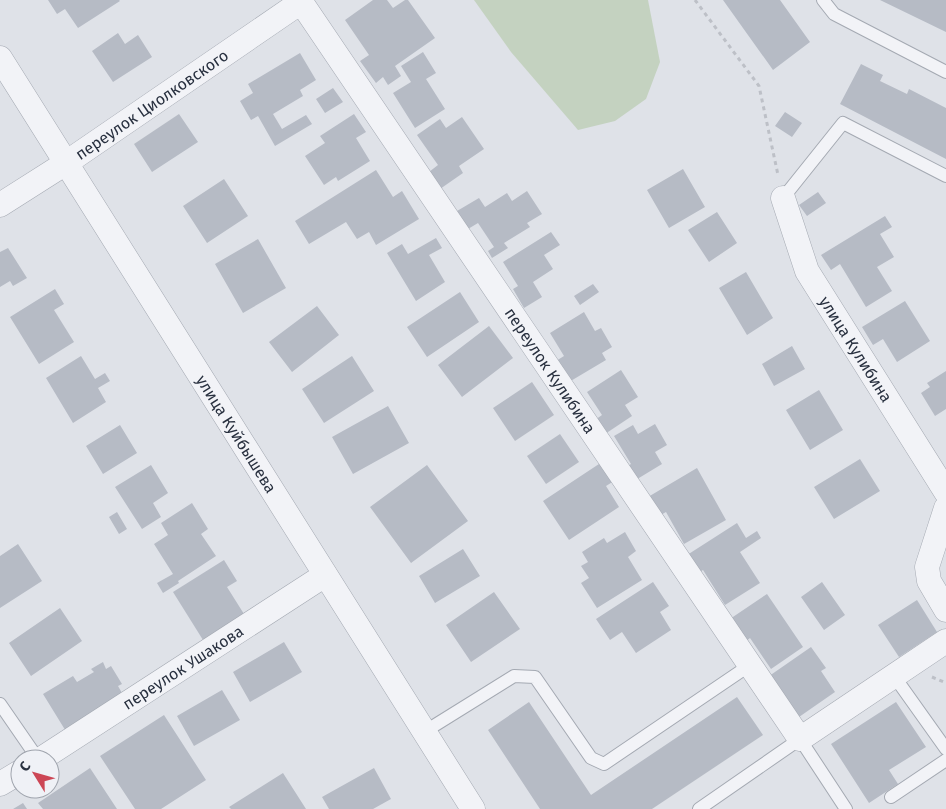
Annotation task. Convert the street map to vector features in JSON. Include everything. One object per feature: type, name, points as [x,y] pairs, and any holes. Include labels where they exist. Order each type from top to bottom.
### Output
[{"type":"street","name":"переулок Циолковского","points":[[0,204],[66,163],[301,2]]},
{"type":"street","name":"переулок Кулибина","points":[[301,2],[800,739]]},
{"type":"street","name":"улица Куйбышева","points":[[0,58],[424,732],[465,806]]},
{"type":"street","name":"улица Кулибина","points":[[784,198],[807,271],[946,492]]},
{"type":"street","points":[[946,508],[927,567],[929,581],[946,610]]},
{"type":"street","name":"переулок Ушакова","points":[[55,749],[325,575]]},
{"type":"street","points":[[800,739],[946,641]]},
{"type":"lane","points":[[823,0],[834,14],[946,72]]},
{"type":"lane","points":[[784,198],[844,123],[946,176]]},
{"type":"lane","points":[[424,732],[514,676],[535,676],[591,758],[604,764],[750,665]]},
{"type":"lane","points":[[894,676],[946,749]]},
{"type":"lane","points":[[0,704],[32,749]]},
{"type":"lane","points":[[698,809],[800,739],[846,809]]},
{"type":"lane","points":[[891,797],[946,760]]},
{"type":"path","points":[[695,0],[759,86],[784,198]]},
{"type":"green space","points":[[474,0],[648,0],[660,62],[646,99],[615,121],[578,130],[511,52]]},
{"type":"building","points":[[48,0],[120,1],[78,28],[65,9],[57,14]]},
{"type":"building","points":[[373,0],[387,0],[393,8],[408,0],[435,38],[395,66],[401,76],[388,85],[383,77],[376,83],[360,61],[369,55],[345,20]]},
{"type":"building","points":[[723,0],[780,0],[810,42],[773,70]]},
{"type":"building","points":[[880,0],[946,0],[946,32]]},
{"type":"building","points":[[118,33],[125,44],[138,35],[152,57],[113,82],[92,51]]},
{"type":"building","points":[[423,52],[436,73],[426,79],[445,109],[415,128],[393,93],[411,82],[401,66]]},
{"type":"building","points":[[300,53],[316,80],[300,90],[303,96],[273,114],[282,129],[306,115],[312,124],[275,146],[258,116],[251,120],[240,101],[253,93],[248,84]]},
{"type":"building","points":[[861,64],[883,75],[880,81],[907,94],[909,89],[946,108],[946,159],[840,104]]},
{"type":"building","points":[[333,88],[343,102],[325,113],[316,99]]},
{"type":"building","points":[[785,112],[802,123],[792,137],[775,126]]},
{"type":"building","points":[[179,114],[198,142],[152,172],[134,144]]},
{"type":"building","points":[[354,114],[366,132],[356,138],[370,161],[338,181],[336,177],[324,185],[305,156],[325,143],[320,136]]},
{"type":"building","points":[[462,117],[484,149],[459,166],[463,173],[440,189],[429,172],[438,165],[417,135],[440,119],[446,128]]},
{"type":"building","points":[[683,169],[705,207],[669,228],[647,190]]},
{"type":"building","points":[[376,170],[393,197],[402,191],[419,219],[376,245],[369,232],[357,239],[346,222],[309,244],[295,221]]},
{"type":"building","points":[[224,179],[248,216],[207,243],[183,206]]},
{"type":"building","points":[[527,191],[542,214],[527,223],[530,227],[504,243],[508,248],[492,258],[488,251],[494,247],[478,223],[468,229],[457,211],[479,198],[485,207],[507,193],[512,201]]},
{"type":"building","points":[[818,192],[826,203],[807,216],[799,205]]},
{"type":"building","points":[[717,212],[737,243],[709,262],[688,230]]},
{"type":"building","points":[[885,216],[892,227],[880,234],[894,257],[877,267],[892,291],[866,307],[840,264],[831,270],[821,255]]},
{"type":"building","points":[[551,232],[560,245],[544,255],[553,269],[533,282],[542,297],[524,308],[513,289],[518,286],[503,262]]},
{"type":"building","points":[[436,238],[442,248],[429,255],[445,282],[416,301],[387,253],[402,244],[408,254]]},
{"type":"building","points":[[258,239],[286,288],[243,313],[215,264]]},
{"type":"building","points":[[8,248],[27,278],[13,286],[10,281],[0,287],[0,252]]},
{"type":"building","points":[[746,272],[773,318],[747,335],[719,288]]},
{"type":"building","points":[[593,284],[599,292],[580,305],[574,296]]},
{"type":"building","points":[[55,289],[64,304],[54,310],[74,342],[39,364],[10,317]]},
{"type":"building","points":[[460,292],[479,322],[427,357],[407,327]]},
{"type":"building","points":[[905,301],[930,341],[897,362],[883,339],[873,345],[862,327]]},
{"type":"building","points":[[317,306],[339,335],[292,372],[269,342]]},
{"type":"building","points":[[584,312],[595,331],[601,328],[612,347],[602,353],[606,360],[569,382],[556,361],[564,356],[550,333]]},
{"type":"building","points":[[489,326],[513,358],[462,397],[438,365]]},
{"type":"building","points":[[792,346],[805,369],[774,386],[762,364]]},
{"type":"building","points":[[81,356],[95,379],[105,373],[110,381],[98,388],[106,402],[73,423],[46,378]]},
{"type":"building","points":[[352,356],[374,391],[324,423],[302,389]]},
{"type":"building","points":[[621,370],[638,397],[625,405],[632,416],[605,434],[595,420],[602,415],[587,392]]},
{"type":"building","points":[[946,371],[946,409],[935,416],[921,393],[930,387],[927,383]]},
{"type":"building","points":[[532,382],[554,415],[515,441],[493,408]]},
{"type":"building","points":[[819,390],[843,430],[810,450],[786,410]]},
{"type":"building","points":[[388,406],[409,443],[353,474],[332,437]]},
{"type":"building","points":[[655,424],[667,445],[655,452],[662,464],[634,481],[626,467],[631,464],[614,436],[633,425],[638,434]]},
{"type":"building","points":[[120,425],[137,453],[103,474],[86,446]]},
{"type":"building","points":[[560,434],[579,462],[546,484],[527,456]]},
{"type":"building","points":[[860,459],[880,491],[834,519],[814,487]]},
{"type":"building","points":[[602,462],[614,481],[606,486],[619,507],[569,540],[543,501]]},
{"type":"building","points":[[151,465],[168,493],[153,503],[161,517],[142,529],[115,487]]},
{"type":"building","points":[[427,465],[468,521],[411,563],[370,507]]},
{"type":"building","points":[[697,468],[726,520],[684,544],[666,512],[659,516],[648,497]]},
{"type":"building","points":[[192,503],[208,529],[201,534],[216,556],[163,593],[157,583],[173,574],[154,544],[168,535],[161,523]]},
{"type":"building","points":[[117,512],[127,529],[119,534],[109,517]]},
{"type":"building","points":[[737,523],[746,538],[757,531],[761,538],[740,552],[760,583],[725,605],[703,570],[695,575],[684,557]]},
{"type":"building","points":[[625,532],[636,551],[628,557],[642,580],[597,608],[581,583],[589,578],[581,566],[588,562],[582,552],[604,538],[607,543]]},
{"type":"building","points":[[18,544],[42,581],[0,608],[0,556]]},
{"type":"building","points":[[463,549],[480,576],[435,603],[419,576]]},
{"type":"building","points":[[224,560],[237,581],[227,587],[244,614],[203,640],[173,592]]},
{"type":"building","points":[[653,582],[669,606],[660,612],[671,630],[636,653],[622,632],[610,640],[596,619]]},
{"type":"building","points":[[822,582],[845,615],[824,630],[801,597]]},
{"type":"building","points":[[494,592],[520,629],[471,662],[446,625]]},
{"type":"building","points":[[767,594],[803,647],[771,669],[750,638],[740,646],[724,623]]},
{"type":"building","points":[[917,600],[937,632],[899,657],[878,625]]},
{"type":"building","points":[[60,608],[82,641],[31,676],[9,643]]},
{"type":"building","points":[[284,642],[302,672],[250,702],[233,672]]},
{"type":"building","points":[[811,647],[826,668],[821,671],[835,692],[799,717],[762,681]]},
{"type":"building","points":[[103,662],[106,669],[111,666],[122,684],[118,686],[122,693],[67,733],[43,694],[73,676],[77,682],[94,672],[91,669]]},
{"type":"building","points":[[222,690],[240,720],[194,746],[177,716]]},
{"type":"building","points":[[737,697],[763,735],[652,809],[540,809],[488,730],[529,702],[591,795]]},
{"type":"building","points":[[896,702],[926,747],[889,770],[898,784],[869,803],[831,744]]},
{"type":"building","points":[[164,715],[206,780],[161,809],[135,809],[100,756]]},
{"type":"building","points":[[90,768],[117,809],[43,809],[38,803],[44,799],[60,799],[60,788]]},
{"type":"building","points":[[374,768],[391,799],[373,809],[329,809],[322,797]]},
{"type":"building","points":[[283,773],[306,809],[231,809],[229,807]]},
{"type":"building","points":[[23,803],[27,809],[13,809]]}]
